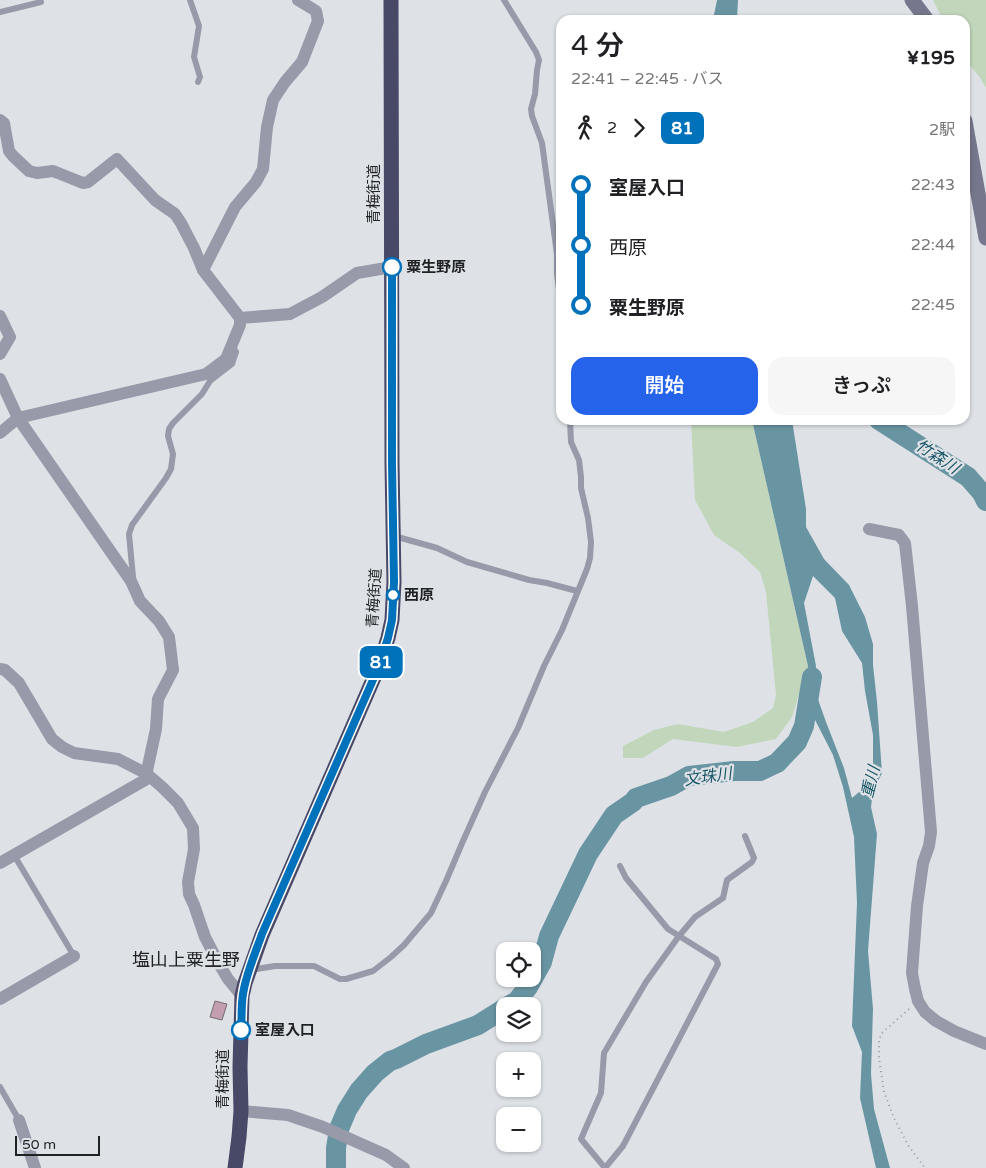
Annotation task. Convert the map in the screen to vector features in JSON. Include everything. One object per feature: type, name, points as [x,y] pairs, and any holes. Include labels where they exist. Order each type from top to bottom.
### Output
[{"type":"highway","name":"青梅街道","points":[[235,1168],[241,1111],[242,996],[245,983],[262,934],[379,666],[392,620],[394,582],[391,0]]},
{"type":"main road","points":[[912,0],[924,15]]},
{"type":"main road","points":[[970,149],[986,238]]},
{"type":"street","points":[[203,270],[235,207],[256,182],[263,169],[267,127],[273,100],[284,82],[302,62],[318,21],[316,11],[298,0]]},
{"type":"street","points":[[0,120],[4,123],[9,151],[29,171],[37,173],[53,171],[83,183],[88,182],[117,159],[181,223],[203,270],[240,318],[240,325],[226,359],[206,374],[18,418],[0,433]]},
{"type":"street","points":[[240,318],[290,314],[322,297],[357,273],[392,267]]},
{"type":"street","points":[[0,316],[10,337],[0,354]]},
{"type":"street","points":[[0,379],[18,418],[130,581],[140,601],[158,620],[169,637],[173,670],[158,699],[156,729],[145,780],[0,863]]},
{"type":"street","points":[[870,530],[898,535],[905,543],[912,606],[931,832],[923,863],[917,906],[912,973],[915,988],[918,1001],[925,1012],[936,1021],[986,1044]]},
{"type":"street","points":[[0,669],[5,670],[19,683],[52,739],[62,747],[74,753],[118,759],[147,774],[178,803],[192,828],[194,849],[188,882],[189,894],[205,937],[219,964],[242,996]]},
{"type":"street","points":[[0,999],[74,956]]},
{"type":"street","points":[[241,1111],[288,1115],[386,1154],[404,1168]]},
{"type":"street","points":[[19,1120],[35,1168]]},
{"type":"lane","points":[[0,12],[41,2],[40,0]]},
{"type":"lane","points":[[190,0],[199,26],[194,57],[200,78],[198,82]]},
{"type":"lane","points":[[504,0],[539,60],[535,94],[531,109],[542,144],[556,254]]},
{"type":"lane","points":[[130,581],[133,577],[130,534],[132,525],[171,469],[173,454],[168,436],[169,429],[202,394],[210,381],[232,364],[236,352],[232,344]]},
{"type":"lane","points":[[249,970],[276,966],[314,966],[346,980],[373,971],[391,957],[431,912],[485,792],[518,728],[587,569],[591,542],[581,488],[579,460],[570,442],[570,425]]},
{"type":"lane","points":[[393,536],[437,548],[467,562],[577,591]]},
{"type":"lane","points":[[620,866],[626,878],[668,929],[679,936],[716,959],[718,964],[622,1146],[605,1168],[581,1139],[601,1093],[604,1053],[646,982],[679,936],[695,917],[723,898],[727,880],[752,862],[754,858],[745,836]]},
{"type":"lane","points":[[14,855],[74,956]]},
{"type":"lane","points":[[0,1087],[19,1120]]},
{"type":"path","points":[[918,1001],[882,1033],[879,1040],[884,1092],[894,1118],[908,1145],[925,1168]]},
{"type":"green space","points":[[933,0],[986,0],[986,88],[970,66],[970,15],[940,15]]},
{"type":"green space","points":[[691,425],[753,425],[808,666],[792,717],[776,739],[737,747],[673,739],[643,758],[623,758],[623,746],[654,730],[678,724],[724,732],[753,722],[773,708],[776,695],[766,592],[760,572],[740,553],[714,535],[695,500]]},
{"type":"water","points":[[717,0],[738,0],[737,15],[714,15]]},
{"type":"water","name":"重川","points":[[753,425],[793,425],[806,509],[806,527],[824,559],[849,585],[865,617],[873,644],[882,773],[873,791],[871,807],[877,834],[868,951],[873,1009],[871,1074],[874,1109],[890,1168],[876,1168],[860,1098],[862,1052],[852,1026],[857,903],[854,837],[843,787],[833,755],[804,696],[808,666]],"holes":[[[813,576],[835,598],[842,631],[862,663],[873,735],[873,766],[865,787],[852,798],[844,768],[814,688],[816,666],[804,603]]]},
{"type":"building","points":[[215,1001],[227,1004],[222,1020],[210,1017]]},
{"type":"waterway","name":"竹森川","points":[[887,425],[968,477],[982,493],[986,501]]},
{"type":"waterway","name":"文珠川","points":[[520,997],[542,962],[549,936],[588,854],[614,815],[636,798],[671,786],[689,776],[734,771],[760,771],[777,763],[797,742],[804,726],[812,677]]},
{"type":"waterway","name":"文珠川","points":[[336,1168],[336,1148],[339,1129],[347,1110],[359,1091],[375,1073],[390,1061],[426,1044],[478,1025],[496,1014]]},
{"type":"bus line","name":"81","points":[[241,1030],[242,996],[262,934],[358,717],[379,666],[392,620],[394,582],[392,267]]},
{"type":"place","name":"粟生野原","points":[[392,267]]},
{"type":"place","name":"西原","points":[[393,595]]},
{"type":"place","name":"室屋入口","points":[[241,1030]]},
{"type":"district","name":"塩山上粟生野","points":[[186,960]]}]
